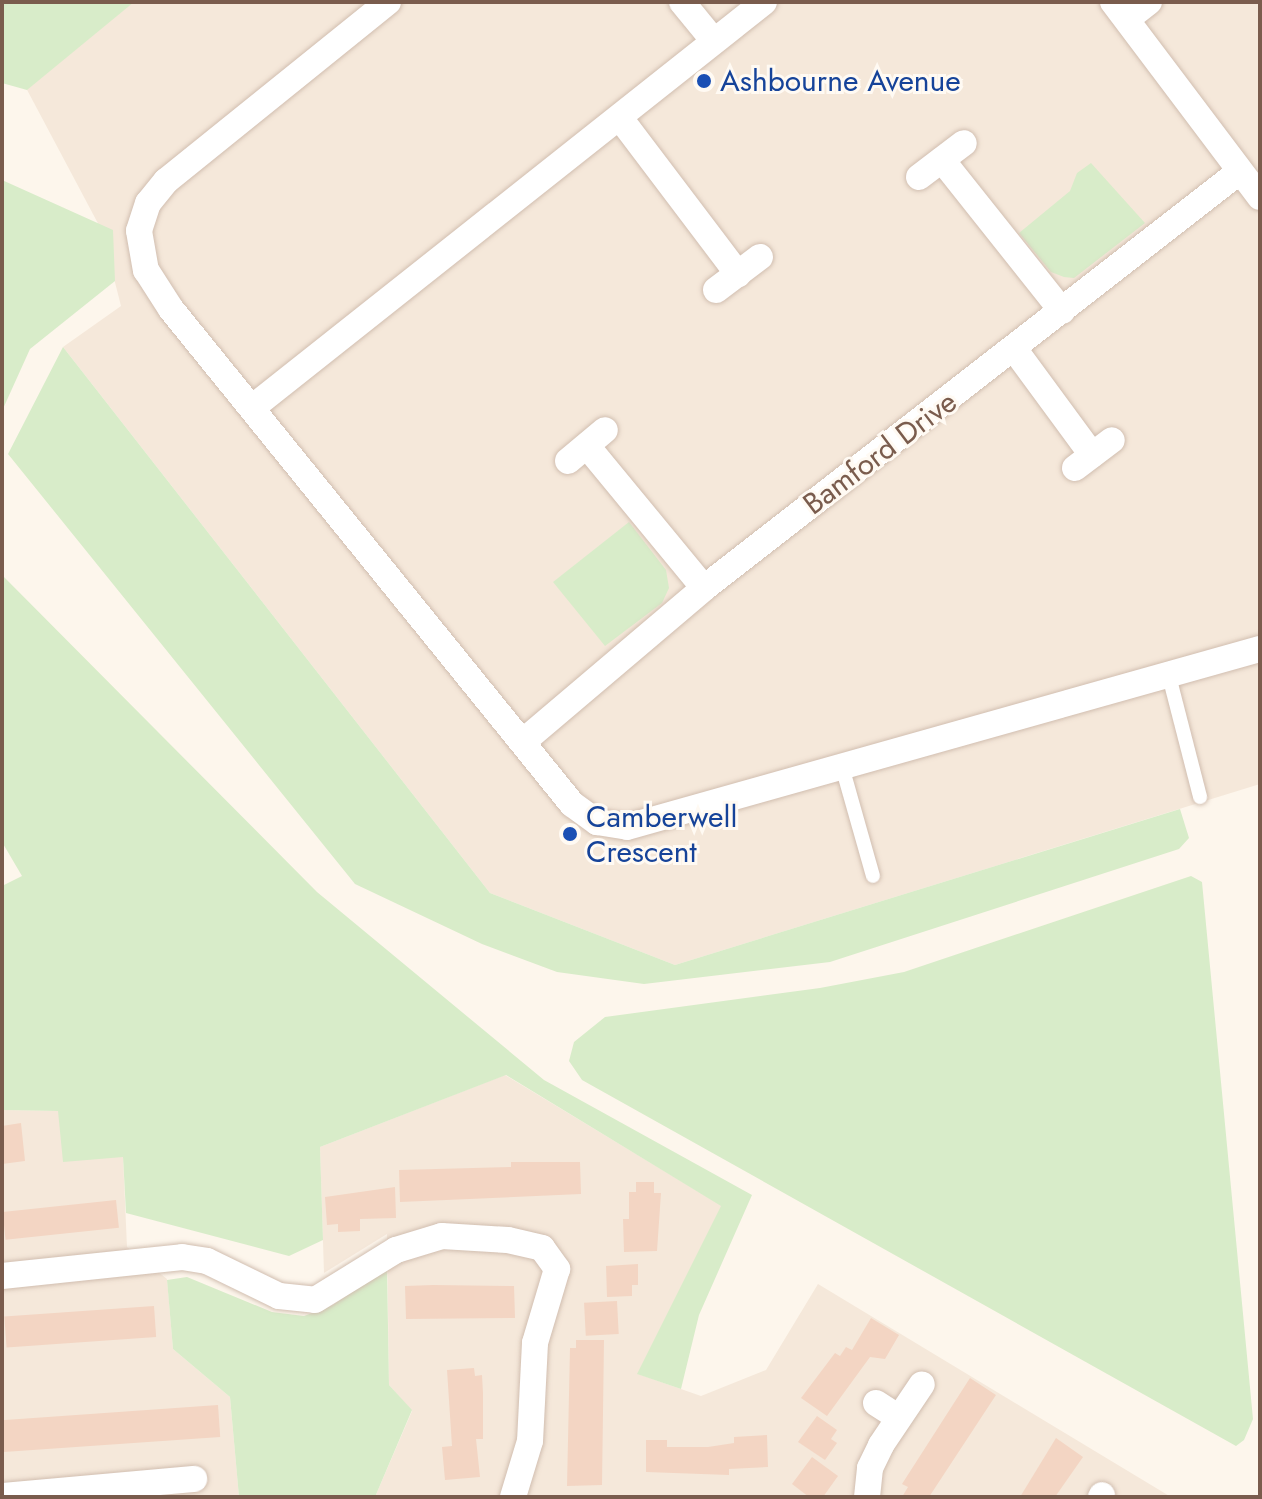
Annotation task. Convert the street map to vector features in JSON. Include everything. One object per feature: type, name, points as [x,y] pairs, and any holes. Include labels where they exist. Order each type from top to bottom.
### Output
[{"type":"street","points":[[388,2],[166,181],[148,203],[139,231],[146,270],[171,309],[525,740],[572,804],[597,822],[627,827],[843,770],[1260,649]]},
{"type":"street","points":[[682,2],[714,41]]},
{"type":"street","points":[[253,407],[764,2]]},
{"type":"street","points":[[1149,2],[1120,11],[1260,197]]},
{"type":"street","points":[[620,118],[738,274]]},
{"type":"street","points":[[919,177],[964,143]]},
{"type":"street","points":[[942,160],[1062,311]]},
{"type":"street","name":"Bamford Drive","points":[[525,740],[704,588],[1015,350],[1239,172]]},
{"type":"street","points":[[716,290],[760,257]]},
{"type":"street","points":[[1015,350],[1093,454]]},
{"type":"street","points":[[587,446],[704,588]]},
{"type":"street","points":[[2,1276],[182,1257],[207,1261],[279,1296],[315,1300],[396,1250],[442,1236],[508,1240],[542,1248],[552,1257],[557,1269],[535,1343],[530,1441],[513,1497]]},
{"type":"street","points":[[867,1497],[870,1468],[922,1384]]},
{"type":"street","points":[[876,1403],[899,1418]]},
{"type":"street","points":[[2,1496],[177,1486]]},
{"type":"lane","points":[[1169,676],[1200,797]]},
{"type":"lane","points":[[843,770],[873,876]]},
{"type":"shaded area","points":[[133,2],[1260,2],[1260,784],[675,965],[490,893],[63,347],[121,306],[102,231],[25,86]]},
{"type":"shaded area","points":[[505,1075],[722,1206],[638,1374],[701,1396],[766,1370],[818,1284],[1171,1497],[375,1497],[412,1411],[389,1385],[387,1234],[324,1273],[320,1147]]},
{"type":"shaded area","points":[[2,1110],[58,1111],[123,1157],[127,1247],[167,1279],[173,1349],[230,1397],[239,1497],[2,1497]]},
{"type":"green space","points":[[2,2],[134,2],[27,90],[2,83]]},
{"type":"green space","points":[[1091,163],[1145,223],[1074,278],[1064,277],[1051,272],[1019,233],[1070,191],[1077,173]]},
{"type":"green space","points":[[2,180],[113,230],[115,281],[30,349],[2,411]]},
{"type":"green space","points":[[63,347],[490,893],[675,965],[1180,809],[1189,838],[1179,849],[830,962],[644,984],[557,972],[482,944],[355,884],[8,454]]},
{"type":"green space","points":[[629,522],[666,570],[669,588],[662,603],[605,646],[553,582]]},
{"type":"green space","points":[[2,575],[317,892],[544,1080],[752,1195],[699,1315],[681,1389],[637,1374],[721,1206],[506,1075],[320,1147],[323,1240],[289,1256],[126,1213],[123,1157],[63,1162],[58,1111],[2,1110],[2,886],[22,876],[2,842]]},
{"type":"green space","points":[[1191,876],[1202,882],[1253,1419],[1244,1440],[1236,1446],[582,1080],[569,1061],[574,1042],[605,1017],[820,988],[904,972]]},
{"type":"green space","points":[[387,1267],[389,1385],[412,1410],[375,1497],[239,1497],[230,1397],[173,1349],[167,1280],[187,1277],[272,1312],[304,1316],[333,1305]]},
{"type":"building","points":[[21,1123],[25,1161],[2,1164],[2,1126]]},
{"type":"building","points":[[511,1162],[580,1162],[581,1194],[400,1202],[399,1170],[511,1167]]},
{"type":"building","points":[[636,1182],[654,1182],[654,1193],[661,1193],[657,1251],[624,1252],[623,1219],[629,1219],[629,1192],[636,1192]]},
{"type":"building","points":[[395,1187],[396,1218],[360,1219],[360,1231],[338,1232],[338,1224],[327,1225],[325,1197]]},
{"type":"building","points":[[116,1200],[119,1228],[6,1240],[3,1212]]},
{"type":"building","points":[[638,1264],[638,1285],[632,1285],[632,1296],[607,1297],[606,1266]]},
{"type":"building","points":[[405,1286],[514,1286],[515,1318],[406,1319]]},
{"type":"building","points":[[617,1301],[619,1334],[586,1336],[584,1303]]},
{"type":"building","points":[[154,1306],[156,1337],[7,1347],[4,1316]]},
{"type":"building","points":[[871,1318],[899,1335],[885,1359],[870,1357],[827,1416],[801,1398],[835,1353],[840,1356],[846,1347],[852,1350]]},
{"type":"building","points":[[576,1340],[604,1340],[602,1485],[567,1486],[570,1348],[576,1348]]},
{"type":"building","points":[[474,1368],[475,1376],[482,1375],[483,1393],[483,1439],[476,1439],[480,1477],[445,1480],[442,1447],[452,1446],[447,1370]]},
{"type":"building","points":[[970,1378],[996,1395],[929,1497],[902,1497],[908,1487],[902,1484]]},
{"type":"building","points":[[218,1405],[220,1437],[4,1452],[2,1420]]},
{"type":"building","points":[[817,1416],[837,1430],[831,1439],[837,1443],[825,1460],[798,1442]]},
{"type":"building","points":[[767,1435],[768,1467],[729,1469],[729,1475],[646,1472],[646,1440],[667,1440],[667,1447],[708,1447],[734,1443],[734,1437]]},
{"type":"building","points":[[1056,1438],[1083,1457],[1055,1497],[1020,1497]]},
{"type":"building","points":[[812,1457],[838,1476],[823,1497],[809,1497],[792,1484]]},
{"type":"place","name":"Ashbourne Avenue","points":[[704,81]]},
{"type":"place","name":"Camberwell Crescent","points":[[570,834]]}]
